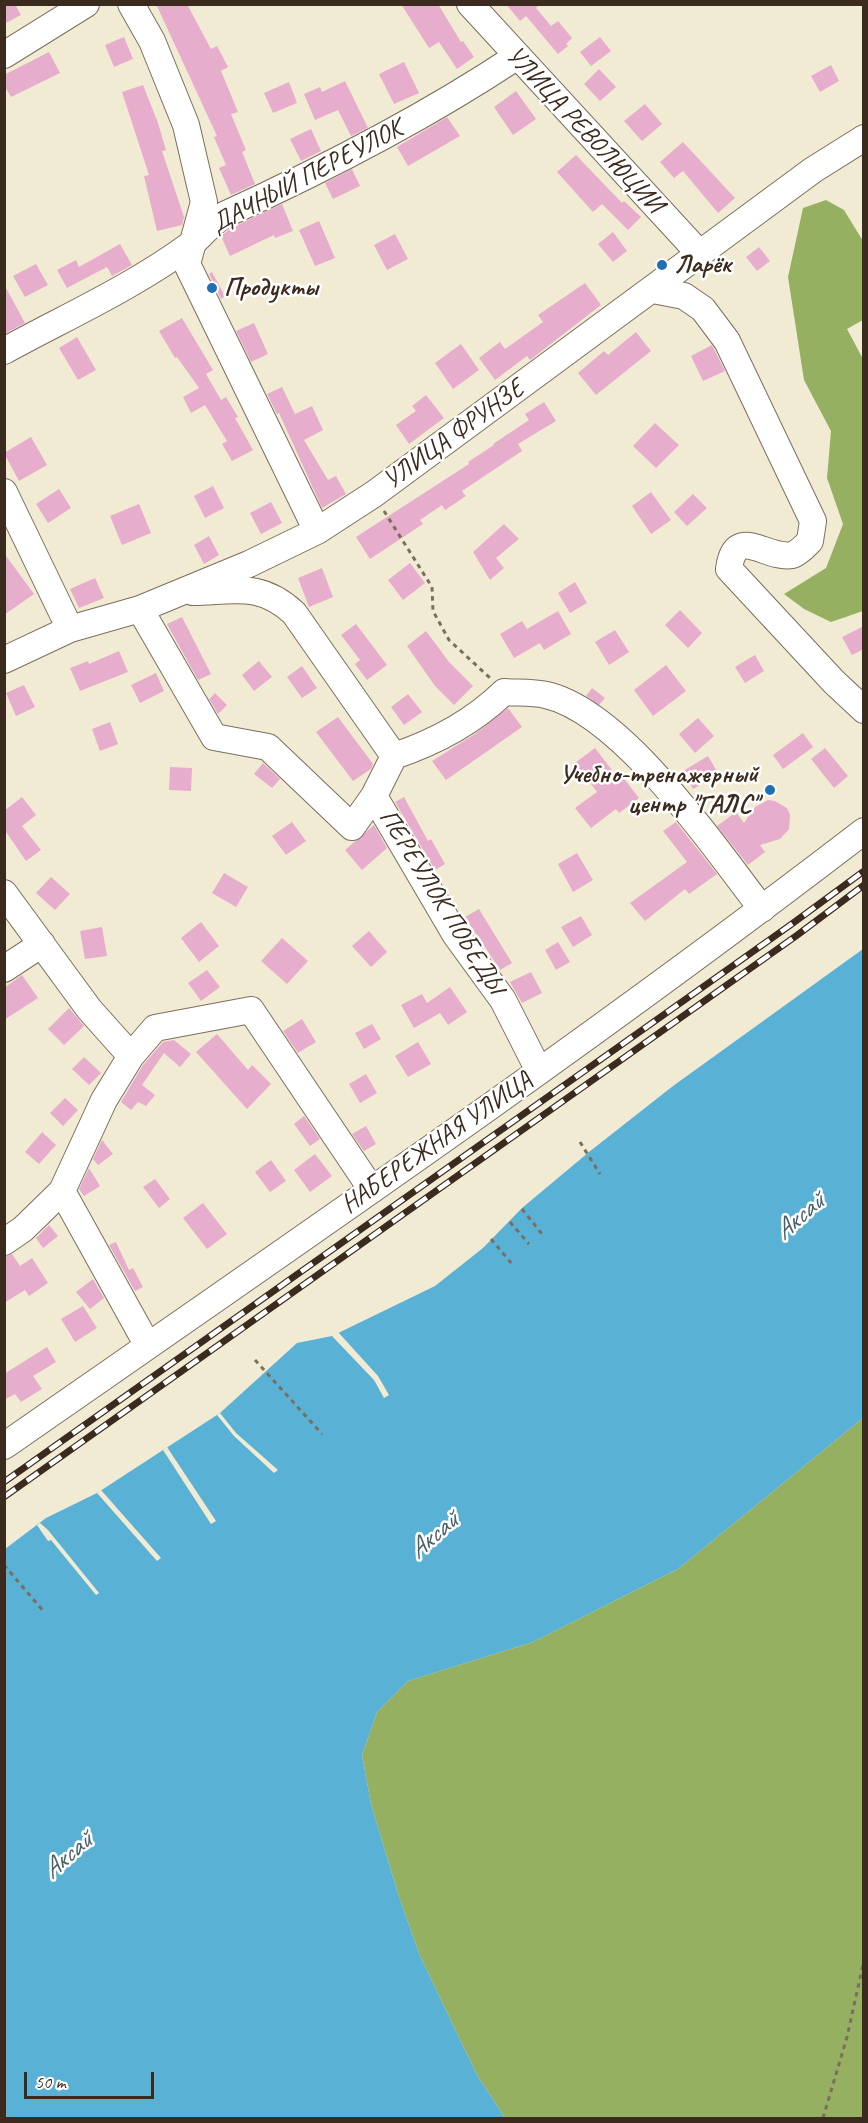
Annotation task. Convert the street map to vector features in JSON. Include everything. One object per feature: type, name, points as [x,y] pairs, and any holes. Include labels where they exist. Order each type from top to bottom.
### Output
[{"type":"street","points":[[4,55],[86,4]]},
{"type":"street","points":[[131,4],[152,41],[186,125],[204,202],[187,264],[317,531]]},
{"type":"street","name":"УЛИЦА РЕВОЛЮЦИИ","points":[[470,4],[516,57],[700,254]]},
{"type":"street","name":"ДАЧНЫЙ ПЕРЕУЛОК","points":[[4,351],[145,273],[192,244],[207,225],[224,214],[452,100],[516,57]]},
{"type":"street","name":"УЛИЦА ФРУНЗЕ","points":[[4,660],[70,629],[140,609],[317,531],[374,494],[813,170],[864,138]]},
{"type":"street","points":[[653,290],[684,296],[703,309],[727,341],[813,521],[810,541],[795,554],[782,556],[749,545],[738,548],[730,556],[729,569],[834,682],[864,710]]},
{"type":"street","points":[[4,492],[70,629]]},
{"type":"street","points":[[181,592],[261,591],[281,602],[294,613],[394,756]]},
{"type":"street","name":"ПЕРЕУЛОК ПОБЕДЫ","points":[[140,609],[214,737],[268,747],[352,827],[374,796],[455,933],[503,1000],[539,1071]]},
{"type":"street","points":[[374,796],[394,756],[417,748],[480,715],[504,692],[546,695],[589,714],[649,767],[762,909]]},
{"type":"street","name":"НАБЕРЕЖНАЯ УЛИЦА","points":[[4,1446],[539,1071],[762,909],[864,831]]},
{"type":"street","points":[[4,893],[89,1009],[131,1056]]},
{"type":"street","points":[[4,969],[42,944]]},
{"type":"street","points":[[4,1242],[23,1229],[62,1191],[104,1100],[131,1056],[155,1028],[251,1010],[372,1190]]},
{"type":"street","points":[[62,1191],[148,1346]]},
{"type":"path","points":[[374,494],[432,586],[433,611],[449,640],[504,692]]},
{"type":"path","points":[[580,1142],[600,1174]]},
{"type":"path","points":[[522,1209],[542,1234]]},
{"type":"path","points":[[510,1222],[529,1244]]},
{"type":"path","points":[[491,1239],[512,1264]]},
{"type":"path","points":[[255,1360],[322,1434]]},
{"type":"path","points":[[4,1565],[45,1613]]},
{"type":"path","points":[[823,2118],[847,2037],[864,1960]]},
{"type":"green space","points":[[826,200],[844,210],[863,241],[863,320],[847,329],[863,359],[863,611],[831,622],[804,609],[784,594],[826,568],[843,524],[827,478],[831,431],[804,380],[788,277],[803,208]]},
{"type":"green space","points":[[863,1418],[863,2118],[505,2118],[477,2075],[420,1956],[399,1897],[371,1804],[362,1755],[377,1712],[408,1681],[533,1642],[678,1569]]},
{"type":"water","name":"Аксай","points":[[863,949],[863,1418],[678,1569],[533,1642],[408,1681],[377,1712],[362,1755],[371,1804],[399,1897],[420,1956],[477,2075],[505,2118],[5,2118],[5,1549],[46,1518],[97,1493],[220,1413],[297,1343],[332,1336],[435,1286],[483,1248],[522,1208],[589,1152],[673,1086]]},
{"type":"pier","points":[[338,1332],[378,1376],[389,1395],[384,1398],[374,1380],[332,1336]]},
{"type":"pier","points":[[220,1413],[236,1433],[278,1470],[274,1473],[234,1436],[217,1415]]},
{"type":"pier","points":[[167,1447],[216,1521],[211,1524],[163,1450]]},
{"type":"pier","points":[[101,1490],[161,1558],[157,1561],[97,1493]]},
{"type":"pier","points":[[40,1523],[99,1593],[96,1595],[51,1540],[48,1541],[37,1525]]},
{"type":"building","points":[[4,4],[15,4],[21,15],[4,24]]},
{"type":"building","points":[[156,4],[187,4],[211,49],[217,46],[228,67],[221,71],[238,112],[231,114],[246,150],[242,152],[255,184],[231,195],[219,168],[226,165],[214,137],[217,136]]},
{"type":"building","points":[[401,4],[438,4],[461,42],[463,41],[474,57],[457,69],[439,42],[429,48]]},
{"type":"building","points":[[506,4],[540,4],[536,8],[551,26],[558,21],[572,38],[566,44],[568,46],[558,54],[526,16],[520,21]]},
{"type":"building","points":[[124,37],[133,59],[114,67],[105,45]]},
{"type":"building","points":[[600,37],[611,51],[591,66],[580,52]]},
{"type":"building","points":[[49,52],[60,73],[11,97],[4,85],[4,75]]},
{"type":"building","points":[[404,62],[419,93],[394,104],[379,74]]},
{"type":"building","points":[[831,65],[839,81],[820,92],[811,76]]},
{"type":"building","points":[[599,69],[616,87],[600,101],[584,84]]},
{"type":"building","points":[[345,81],[368,128],[351,136],[338,110],[315,120],[304,94],[320,87],[322,92]]},
{"type":"building","points":[[289,82],[297,103],[273,113],[264,93]]},
{"type":"building","points":[[143,85],[158,123],[166,150],[162,151],[184,217],[182,225],[157,231],[144,176],[149,175],[122,92]]},
{"type":"building","points":[[516,91],[536,119],[513,135],[494,107]]},
{"type":"building","points":[[645,104],[662,124],[642,141],[624,121]]},
{"type":"building","points":[[447,117],[460,136],[408,166],[397,147]]},
{"type":"building","points":[[311,129],[321,151],[301,161],[290,139]]},
{"type":"building","points":[[683,142],[735,198],[718,213],[683,171],[674,178],[660,162]]},
{"type":"building","points":[[576,155],[622,203],[624,201],[641,217],[628,230],[602,204],[593,212],[557,172]]},
{"type":"building","points":[[352,169],[360,186],[333,199],[325,183]]},
{"type":"building","points":[[282,204],[293,231],[275,238],[274,235],[230,256],[221,236],[231,228]]},
{"type":"building","points":[[319,221],[335,258],[315,266],[299,230]]},
{"type":"building","points":[[613,232],[627,251],[613,262],[598,244]]},
{"type":"building","points":[[395,234],[408,259],[387,270],[374,245]]},
{"type":"building","points":[[120,244],[132,265],[112,276],[107,267],[67,288],[57,270],[76,260],[79,267]]},
{"type":"building","points":[[759,247],[770,261],[757,271],[746,257]]},
{"type":"building","points":[[36,264],[48,285],[25,297],[13,276]]},
{"type":"building","points":[[212,272],[225,296],[221,299],[209,274]]},
{"type":"building","points":[[585,283],[601,305],[530,360],[527,356],[495,380],[479,358],[500,342],[505,349],[543,322],[538,315]]},
{"type":"building","points":[[4,284],[25,323],[4,334]]},
{"type":"building","points":[[182,318],[213,370],[206,374],[221,400],[226,397],[253,450],[232,461],[222,444],[227,441],[205,405],[191,413],[183,397],[199,388],[177,357],[175,358],[159,331]]},
{"type":"building","points":[[254,323],[268,354],[251,362],[236,331]]},
{"type":"building","points":[[636,332],[651,351],[596,395],[578,373],[604,351],[608,355]]},
{"type":"building","points":[[77,337],[96,370],[78,380],[59,348]]},
{"type":"building","points":[[461,344],[479,370],[453,389],[435,363]]},
{"type":"building","points":[[712,345],[725,371],[703,381],[691,356]]},
{"type":"building","points":[[282,387],[295,414],[312,406],[323,430],[304,440],[328,480],[336,476],[346,494],[322,508],[279,413],[277,414],[267,394]]},
{"type":"building","points":[[426,395],[444,418],[409,444],[396,425],[416,411],[412,406]]},
{"type":"building","points":[[544,402],[556,421],[518,444],[522,451],[462,491],[466,496],[445,510],[442,505],[420,520],[423,524],[370,559],[356,537],[469,464],[468,462],[529,420],[525,414]]},
{"type":"building","points":[[655,423],[679,445],[656,468],[633,446]]},
{"type":"building","points":[[31,437],[47,465],[19,481],[4,453]]},
{"type":"building","points":[[213,486],[224,508],[205,518],[194,496]]},
{"type":"building","points":[[59,489],[71,508],[48,523],[36,504]]},
{"type":"building","points":[[651,492],[671,520],[651,534],[632,506]]},
{"type":"building","points":[[693,494],[707,508],[687,526],[674,512]]},
{"type":"building","points":[[271,502],[282,523],[261,534],[250,513]]},
{"type":"building","points":[[139,504],[151,533],[122,545],[110,516]]},
{"type":"building","points":[[504,524],[519,539],[496,558],[504,568],[490,580],[473,552]]},
{"type":"building","points":[[209,536],[219,555],[204,564],[194,545]]},
{"type":"building","points":[[4,553],[34,594],[4,615]]},
{"type":"building","points":[[410,563],[425,583],[403,600],[388,580]]},
{"type":"building","points":[[322,568],[333,597],[309,607],[298,578]]},
{"type":"building","points":[[95,578],[104,598],[79,608],[70,589]]},
{"type":"building","points":[[575,582],[587,603],[570,613],[558,593]]},
{"type":"building","points":[[680,610],[702,633],[688,648],[665,625]]},
{"type":"building","points":[[558,611],[571,634],[544,650],[540,643],[514,658],[500,634],[522,621],[527,629]]},
{"type":"building","points":[[182,617],[211,674],[198,680],[167,624]]},
{"type":"building","points":[[356,624],[387,665],[367,680],[355,664],[360,660],[341,635]]},
{"type":"building","points":[[864,626],[864,649],[852,655],[842,637]]},
{"type":"building","points":[[615,630],[629,652],[609,665],[595,642]]},
{"type":"building","points":[[426,631],[449,662],[473,686],[454,705],[435,686],[407,646]]},
{"type":"building","points":[[119,651],[128,672],[80,691],[70,668],[88,661],[89,664]]},
{"type":"building","points":[[755,655],[764,671],[745,683],[735,667]]},
{"type":"building","points":[[259,661],[272,677],[254,691],[242,675]]},
{"type":"building","points":[[666,665],[686,691],[653,716],[634,690]]},
{"type":"building","points":[[302,666],[317,688],[302,698],[287,677]]},
{"type":"building","points":[[156,673],[164,691],[140,703],[131,685]]},
{"type":"building","points":[[24,685],[35,707],[16,716],[6,693]]},
{"type":"building","points":[[592,688],[605,698],[599,705],[586,696]]},
{"type":"building","points":[[215,693],[227,705],[218,714],[209,699]]},
{"type":"building","points":[[408,694],[422,712],[404,725],[391,707]]},
{"type":"building","points":[[508,708],[522,727],[446,780],[432,761],[475,734]]},
{"type":"building","points":[[338,717],[373,764],[371,769],[353,781],[316,732]]},
{"type":"building","points":[[698,718],[714,736],[695,753],[679,734]]},
{"type":"building","points":[[110,722],[118,744],[100,751],[92,729]]},
{"type":"building","points":[[803,733],[813,747],[783,769],[773,755]]},
{"type":"building","points":[[595,748],[618,778],[622,776],[639,798],[619,813],[616,809],[591,828],[575,808],[597,792],[575,763]]},
{"type":"building","points":[[825,748],[848,776],[834,788],[811,759]]},
{"type":"building","points":[[708,756],[719,775],[693,789],[683,771]]},
{"type":"building","points":[[263,763],[280,779],[272,788],[254,774]]},
{"type":"building","points":[[170,767],[192,768],[191,791],[169,790]]},
{"type":"building","points":[[22,797],[36,815],[22,826],[41,850],[26,861],[4,829],[4,811]]},
{"type":"building","points":[[404,797],[428,841],[431,839],[445,864],[435,870],[395,802]]},
{"type":"building","points":[[768,800],[787,808],[790,815],[789,829],[780,839],[760,845],[765,852],[748,865],[717,826],[736,812],[744,823],[755,807]]},
{"type":"building","points":[[292,822],[306,841],[286,855],[272,836]]},
{"type":"building","points":[[676,822],[717,874],[689,894],[685,889],[645,921],[630,903],[687,862],[663,831]]},
{"type":"building","points":[[374,825],[387,848],[362,870],[345,850]]},
{"type":"building","points":[[577,853],[593,880],[573,892],[558,864]]},
{"type":"building","points":[[224,873],[248,887],[236,907],[212,893]]},
{"type":"building","points":[[51,877],[70,894],[55,910],[36,893]]},
{"type":"building","points":[[479,909],[512,963],[500,970],[465,917]]},
{"type":"building","points":[[581,916],[592,935],[573,947],[561,927]]},
{"type":"building","points":[[201,922],[219,946],[199,962],[181,938]]},
{"type":"building","points":[[102,927],[107,956],[85,959],[80,931]]},
{"type":"building","points":[[369,931],[387,952],[371,967],[352,946]]},
{"type":"building","points":[[282,938],[308,961],[287,984],[261,961]]},
{"type":"building","points":[[558,942],[570,962],[556,970],[545,950]]},
{"type":"building","points":[[207,970],[220,987],[201,1001],[188,983]]},
{"type":"building","points":[[531,972],[542,993],[522,1003],[510,982]]},
{"type":"building","points":[[22,975],[38,998],[4,1020],[4,988]]},
{"type":"building","points":[[450,987],[467,1012],[448,1025],[440,1013],[414,1028],[401,1005],[422,994],[427,1003]]},
{"type":"building","points":[[69,1008],[84,1026],[64,1045],[48,1029]]},
{"type":"building","points":[[302,1019],[316,1042],[298,1053],[283,1031]]},
{"type":"building","points":[[372,1024],[381,1039],[364,1049],[355,1033]]},
{"type":"building","points":[[217,1034],[248,1070],[252,1065],[271,1084],[247,1109],[196,1052]]},
{"type":"building","points":[[174,1040],[191,1054],[180,1067],[164,1053],[142,1085],[155,1095],[146,1106],[138,1102],[131,1110],[121,1102],[143,1065],[163,1042]]},
{"type":"building","points":[[418,1042],[431,1064],[408,1077],[395,1056]]},
{"type":"building","points":[[84,1057],[101,1073],[89,1085],[72,1069]]},
{"type":"building","points":[[366,1074],[377,1093],[360,1103],[349,1084]]},
{"type":"building","points":[[65,1098],[78,1110],[63,1126],[50,1113]]},
{"type":"building","points":[[304,1116],[320,1139],[310,1146],[294,1124]]},
{"type":"building","points":[[366,1126],[376,1144],[364,1151],[352,1134]]},
{"type":"building","points":[[42,1132],[56,1145],[39,1164],[25,1152]]},
{"type":"building","points":[[102,1140],[113,1154],[98,1165],[93,1159]]},
{"type":"building","points":[[315,1154],[332,1176],[310,1192],[294,1170]]},
{"type":"building","points":[[271,1160],[286,1181],[270,1192],[255,1172]]},
{"type":"building","points":[[89,1168],[100,1186],[84,1196],[79,1189]]},
{"type":"building","points":[[155,1179],[170,1199],[159,1208],[143,1187]]},
{"type":"building","points":[[203,1203],[227,1234],[207,1249],[183,1218]]},
{"type":"building","points":[[49,1225],[58,1236],[43,1248],[36,1238]]},
{"type":"building","points":[[116,1242],[129,1270],[133,1268],[143,1287],[135,1291],[109,1245]]},
{"type":"building","points":[[12,1254],[20,1266],[32,1258],[48,1283],[29,1296],[25,1290],[4,1303],[4,1257]]},
{"type":"building","points":[[93,1279],[104,1298],[90,1309],[76,1292]]},
{"type":"building","points":[[83,1306],[97,1328],[75,1342],[61,1319]]},
{"type":"building","points":[[47,1347],[56,1362],[33,1376],[42,1389],[21,1402],[15,1394],[4,1400],[4,1374]]},
{"type":"railway","points":[[4,1482],[864,871]]},
{"type":"railway","points":[[4,1497],[796,936],[864,885]]},
{"type":"place","name":"Ларёк","points":[[662,265]]},
{"type":"place","name":"Продукты","points":[[212,288]]},
{"type":"place","name":"Учебно-тренажерный центр \"ГАЛС\"","points":[[770,790]]}]
